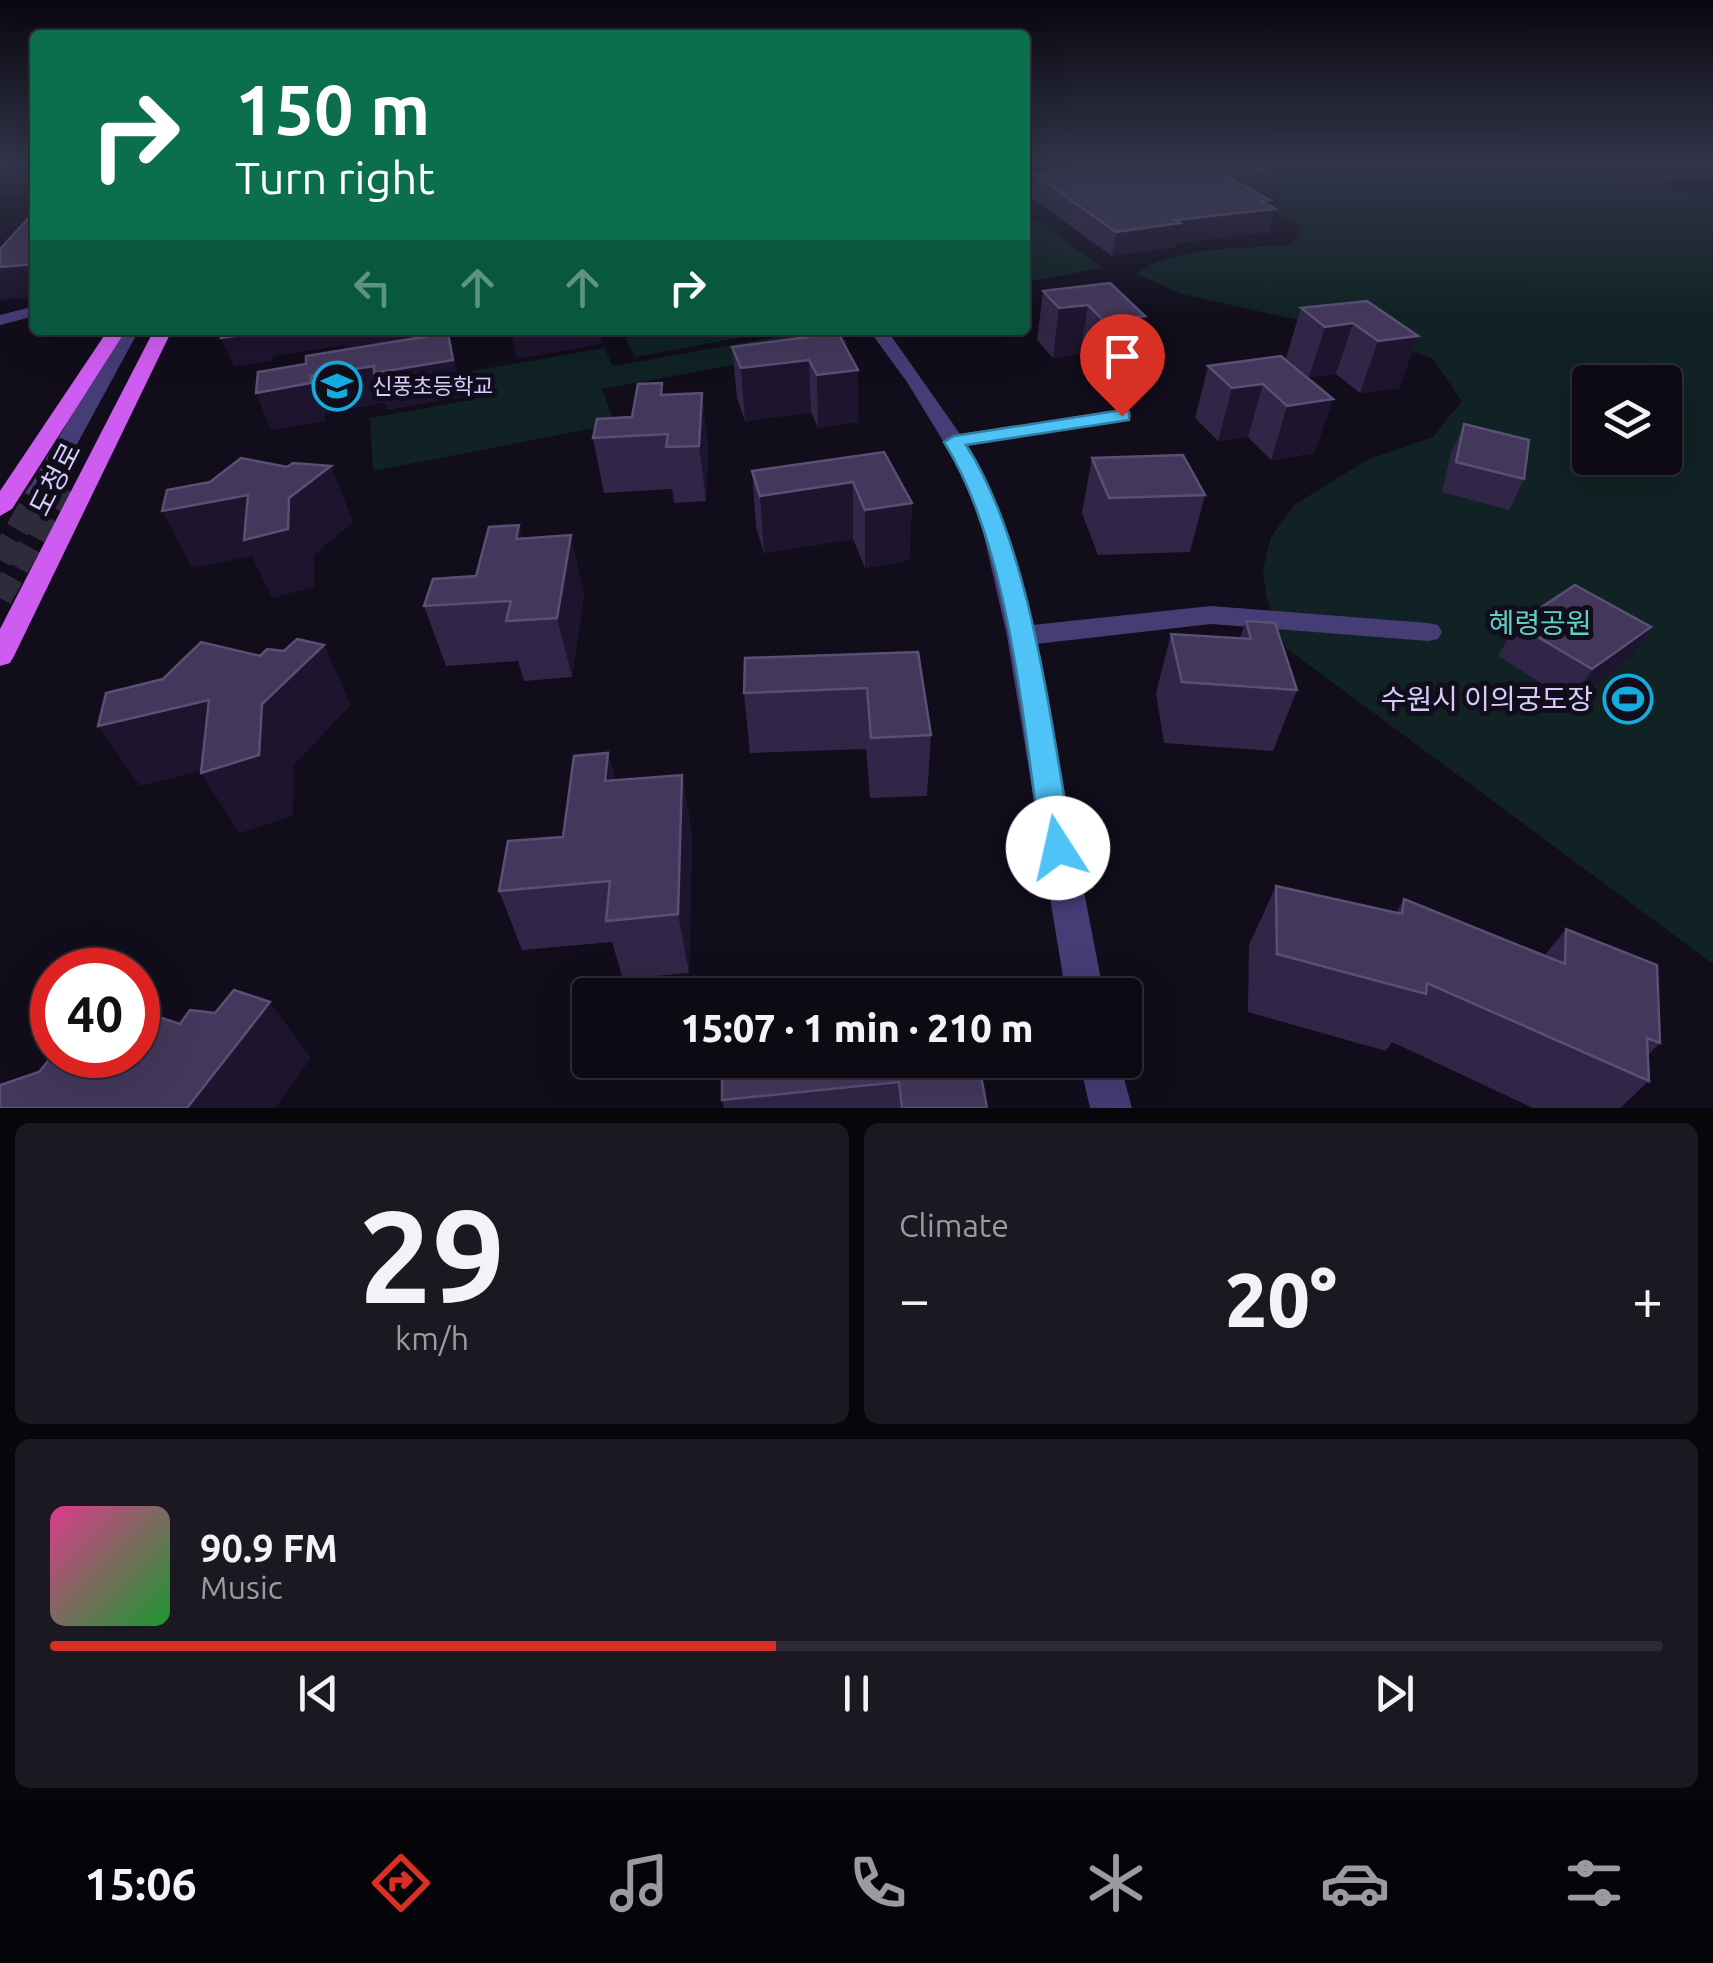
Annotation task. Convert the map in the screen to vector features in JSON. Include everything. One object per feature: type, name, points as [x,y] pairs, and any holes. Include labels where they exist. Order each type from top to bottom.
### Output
[{"type":"main road","name":"도청로","points":[[0,509],[114,335]]},
{"type":"main road","name":"도청로","points":[[0,656],[160,335]]},
{"type":"street","points":[[0,320],[30,316]]},
{"type":"street","points":[[40,492],[127,335]]},
{"type":"street","points":[[62,486],[143,335]]},
{"type":"street","points":[[882,335],[916,380],[975,475],[991,520],[1021,636],[1082,978]]},
{"type":"street","points":[[954,442],[1122,416]]},
{"type":"street","points":[[1021,636],[1211,615],[1428,632]]},
{"type":"street","points":[[1104,1078],[1112,1108]]},
{"type":"green space","name":"혜령공원","points":[[1280,214],[1713,214],[1713,964],[1286,648],[1266,596],[1263,569],[1271,537],[1294,505],[1367,460],[1433,437],[1462,401],[1432,358],[1347,331],[1182,294],[1136,274],[1168,258],[1188,254],[1290,245],[1303,227]]},
{"type":"green space","points":[[1038,221],[1102,268],[1030,281],[1030,222]]},
{"type":"green space","points":[[624,335],[738,338],[635,357]]},
{"type":"green space","points":[[788,335],[841,335],[849,344],[602,389],[615,424],[373,471],[370,418],[471,400],[466,372],[604,348],[613,366]]},
{"type":"building","points":[[1090,214],[1232,214],[1175,220],[1180,223],[1116,232]]},
{"type":"building","points":[[30,216],[30,264],[0,267],[0,249]]},
{"type":"building","points":[[1110,283],[1145,316],[1104,321],[1088,305],[1059,308],[1043,291]]},
{"type":"building","points":[[1367,301],[1418,336],[1378,341],[1353,323],[1325,327],[1301,308]]},
{"type":"building","points":[[448,335],[453,360],[374,373],[374,366],[311,376],[311,383],[256,393],[258,372],[306,364],[306,356]]},
{"type":"building","points":[[839,335],[858,370],[817,375],[809,360],[741,368],[732,347]]},
{"type":"building","points":[[1281,356],[1333,399],[1287,406],[1263,384],[1232,388],[1208,366]]},
{"type":"building","points":[[662,383],[661,395],[702,393],[699,446],[666,447],[668,434],[593,438],[597,419],[632,417],[638,384]]},
{"type":"building","points":[[1464,424],[1529,440],[1524,479],[1456,462]]},
{"type":"building","points":[[884,452],[912,503],[865,510],[853,482],[760,496],[752,471]]},
{"type":"building","points":[[1183,455],[1205,495],[1109,498],[1092,458]]},
{"type":"building","points":[[241,458],[287,467],[293,463],[331,466],[289,498],[288,529],[244,540],[248,495],[162,511],[167,490],[210,482]]},
{"type":"building","points":[[519,525],[516,539],[571,535],[557,618],[506,621],[511,601],[424,606],[433,579],[476,576],[489,527]]},
{"type":"building","points":[[1575,585],[1651,627],[1592,669],[1516,624]]},
{"type":"building","points":[[1246,621],[1275,623],[1297,690],[1182,682],[1171,634],[1251,639]]},
{"type":"building","points":[[297,639],[324,645],[262,704],[259,755],[201,773],[209,700],[98,726],[106,693],[163,679],[201,642],[260,656],[267,649],[284,651]]},
{"type":"building","points":[[918,652],[931,735],[871,738],[867,688],[744,693],[745,658]]},
{"type":"building","points":[[608,753],[605,781],[682,775],[678,914],[606,921],[610,881],[499,891],[508,841],[563,837],[574,756]]},
{"type":"building","points":[[1276,886],[1402,914],[1404,899],[1565,964],[1566,929],[1657,965],[1660,1043],[1647,1038],[1649,1081],[1427,983],[1426,994],[1277,954]]},
{"type":"building","points":[[234,990],[270,1002],[187,1108],[0,1108],[0,1085],[30,1075],[160,1078],[160,1017],[180,1024],[190,1010],[215,1013]]},
{"type":"building","points":[[722,1078],[981,1078],[987,1108],[902,1108],[899,1082],[722,1100]]},
{"type":"tunnel","points":[[0,598],[62,487]]},
{"type":"tunnel","points":[[0,560],[39,492]]},
{"type":"place","name":"신풍초등학교","points":[[337,386]]},
{"type":"place","name":"수원시 이의궁도장","points":[[1628,699]]},
{"type":"route","points":[[1058,848],[1021,636],[996,536],[975,475],[954,442],[1122,416]]}]
